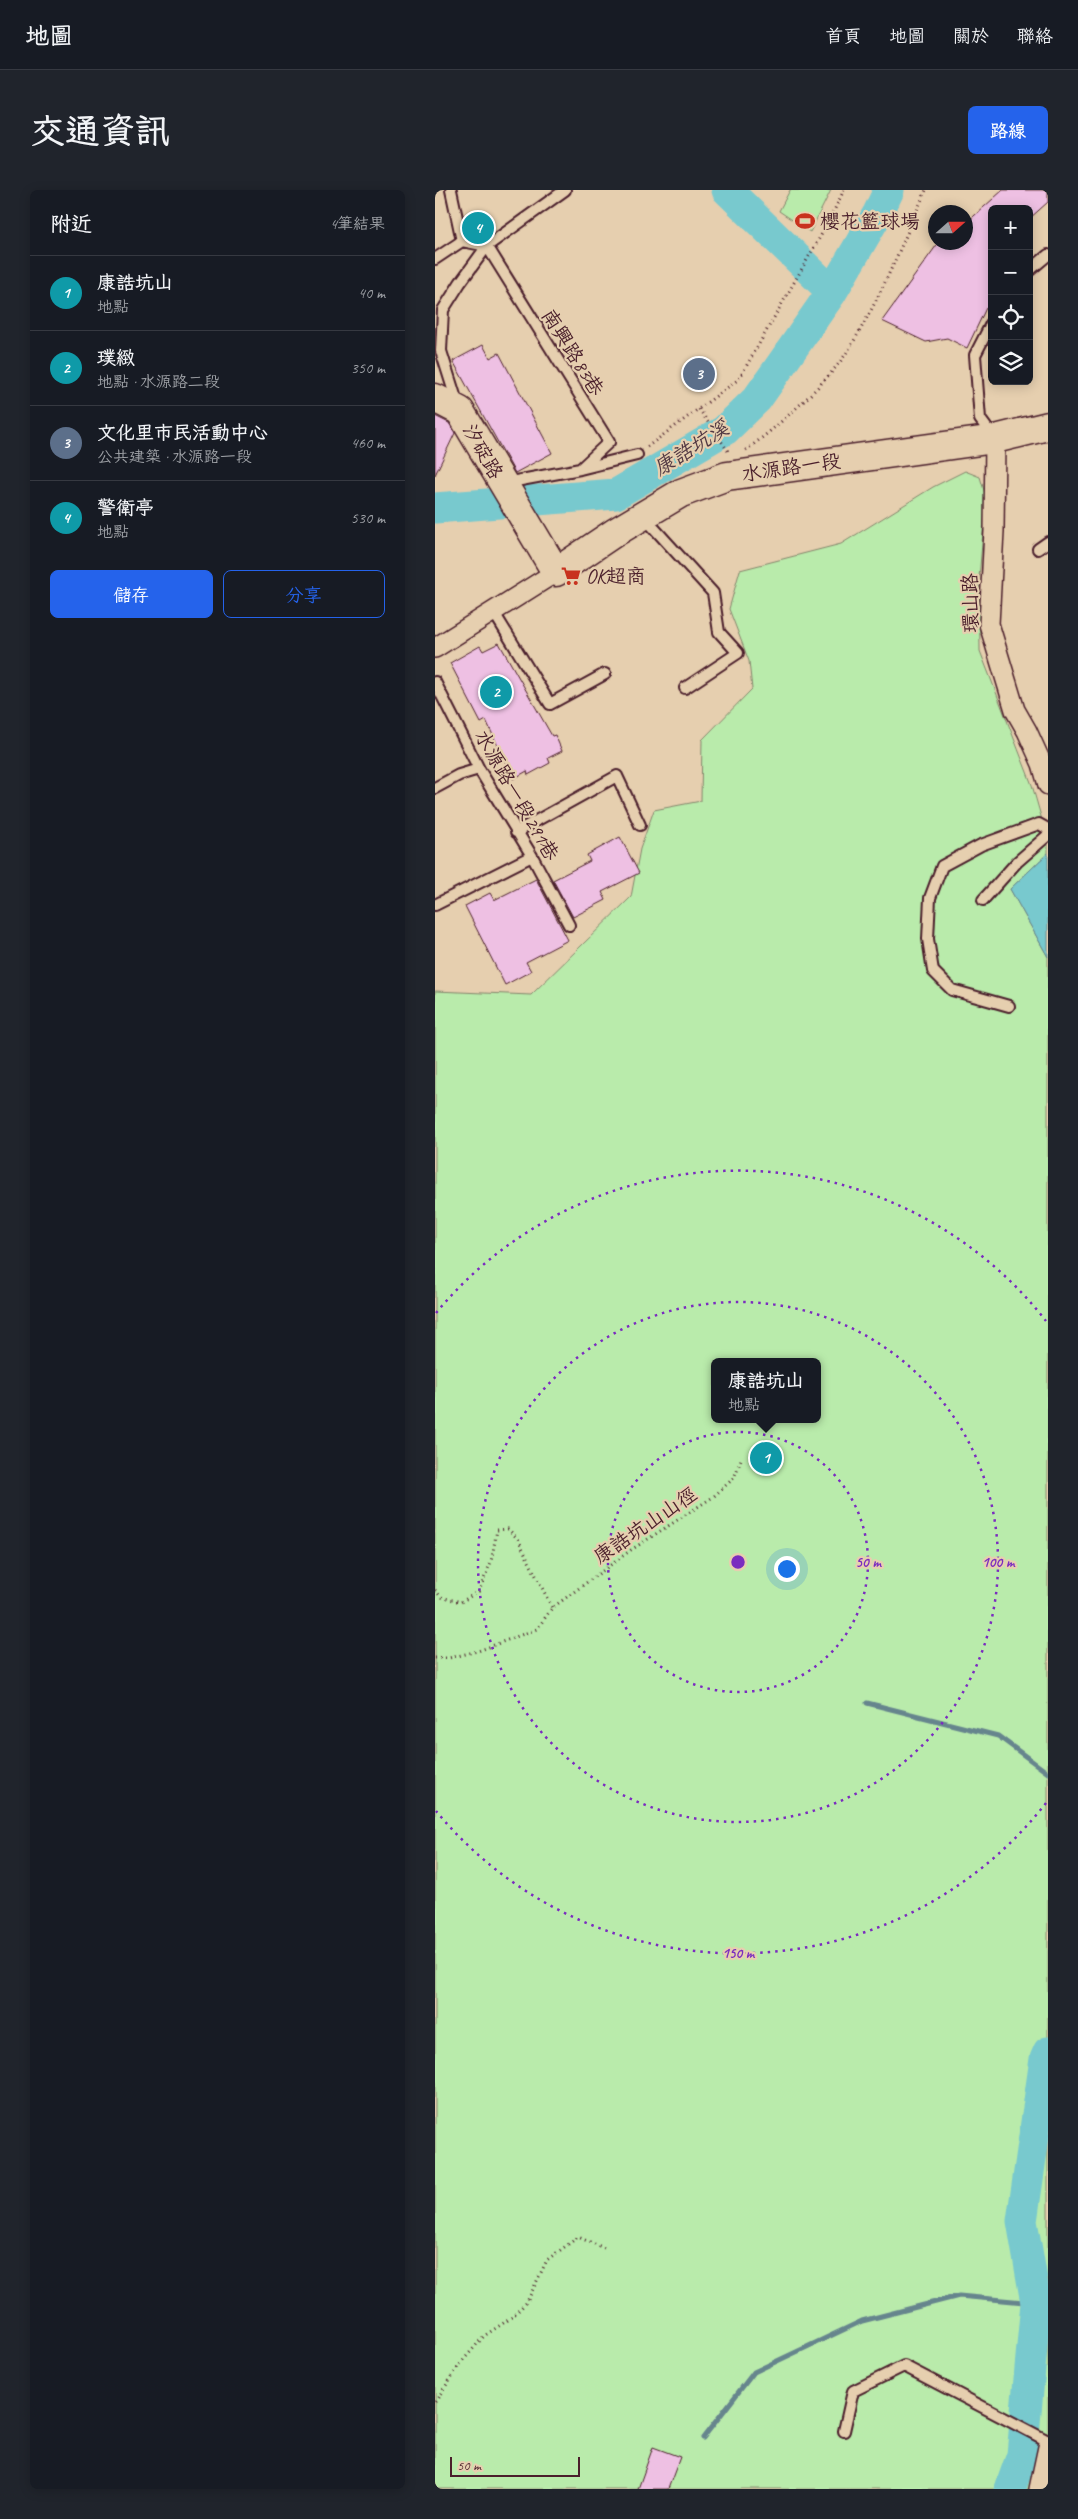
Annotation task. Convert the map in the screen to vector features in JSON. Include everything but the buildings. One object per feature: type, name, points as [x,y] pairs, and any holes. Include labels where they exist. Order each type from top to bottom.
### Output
[{"type":"street","name":"汐碇路","points":[[435,398],[460,411],[503,486],[557,572]]},
{"type":"street","name":"水源路一段","points":[[557,572],[642,516],[681,493],[727,476],[995,439],[1048,426]]},
{"type":"street","name":"環山路","points":[[995,439],[994,531],[989,624],[1015,710],[1027,730],[1042,764],[1048,785]]},
{"type":"street","points":[[435,648],[557,572]]},
{"type":"street","points":[[1039,2489],[1048,2447]]},
{"type":"lane","points":[[451,190],[462,241]]},
{"type":"lane","points":[[460,411],[441,351],[443,310],[460,282],[487,246],[558,193]]},
{"type":"lane","points":[[435,259],[462,241],[487,246]]},
{"type":"lane","name":"南興路83巷","points":[[487,246],[609,442],[580,469]]},
{"type":"lane","points":[[1033,268],[1048,255]]},
{"type":"lane","points":[[988,330],[975,355],[980,418],[995,439]]},
{"type":"lane","points":[[503,486],[637,454]]},
{"type":"lane","points":[[642,516],[713,593],[719,632],[738,653],[685,688]]},
{"type":"lane","points":[[1038,549],[1048,542]]},
{"type":"lane","points":[[493,611],[550,704],[605,674]]},
{"type":"lane","name":"水源路一段291巷","points":[[435,682],[479,768],[532,856],[569,925]]},
{"type":"lane","points":[[435,788],[459,775],[479,768]]},
{"type":"lane","points":[[516,832],[617,776],[640,825]]},
{"type":"lane","points":[[1009,1006],[953,990],[933,971],[928,939],[930,898],[942,866],[981,845],[1039,824],[1048,829]]},
{"type":"lane","points":[[983,900],[1017,862],[1048,835]]},
{"type":"lane","points":[[435,905],[532,856]]},
{"type":"lane","points":[[844,2431],[853,2391],[904,2366],[1048,2441]]},
{"type":"path","points":[[637,454],[739,379],[828,223],[844,190]]},
{"type":"path","points":[[741,454],[813,391],[847,353],[886,279],[926,190]]},
{"type":"path","points":[[699,410],[734,459]]},
{"type":"path","name":"康誥坑山山徑","points":[[435,1658],[449,1658],[478,1651],[537,1629],[553,1608],[631,1550],[713,1497],[734,1478],[742,1456]]},
{"type":"path","points":[[435,1590],[441,1597],[461,1602],[479,1591],[491,1562],[497,1530],[508,1529],[518,1539],[553,1608]]},
{"type":"path","points":[[435,2402],[461,2363],[484,2336],[511,2318],[527,2302],[547,2260],[578,2237],[604,2248]]},
{"type":"green space","name":"櫻花籃球場","points":[[790,190],[831,190],[810,232],[779,211]]},
{"type":"green space","points":[[965,471],[980,477],[986,497],[979,578],[980,651],[1032,785],[1048,841],[1048,853],[1010,889],[1048,957],[1048,2489],[435,2489],[435,991],[531,995],[631,897],[640,849],[654,810],[701,801],[702,740],[752,689],[749,661],[729,609],[740,570],[841,544],[933,487]]},
{"type":"water","points":[[1048,853],[1048,957],[1010,889]]},
{"type":"waterway","points":[[727,190],[832,292]]},
{"type":"waterway","name":"康誥坑溪","points":[[435,508],[616,494],[725,430],[757,399],[832,292],[878,213],[889,190]]},
{"type":"waterway","points":[[867,1703],[998,1736],[1048,1773]]},
{"type":"waterway","points":[[1010,2489],[1022,2455],[1036,2303],[1022,2221],[1045,2059],[1048,2052]]},
{"type":"waterway","points":[[703,2438],[754,2372],[862,2321],[959,2296],[1036,2303]]},
{"type":"place","name":"櫻花籃球場","points":[[805,221]]},
{"type":"place","name":"警衛亭","points":[[478,228]]},
{"type":"place","name":"文化里市民活動中心","points":[[699,374]]},
{"type":"place","name":"OK超商","points":[[571,576]]},
{"type":"place","name":"璞緻","points":[[496,692]]},
{"type":"place","name":"康誥坑山","points":[[766,1458]]}]
